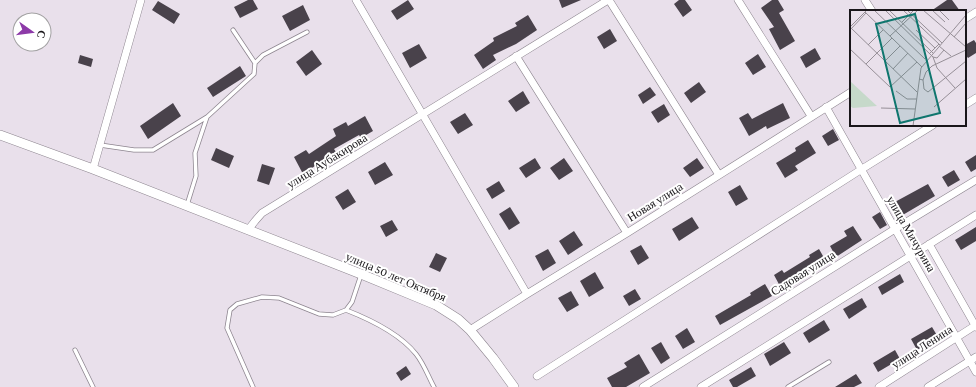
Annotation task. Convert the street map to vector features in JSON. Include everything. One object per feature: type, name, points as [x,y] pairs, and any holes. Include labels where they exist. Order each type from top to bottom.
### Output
[{"type":"main road","name":"улица 50 лет Октября","points":[[0,135],[93,169],[362,274],[436,305],[458,319],[470,330],[514,387]]},
{"type":"street","points":[[93,169],[141,0]]},
{"type":"street","points":[[356,0],[527,294]]},
{"type":"street","points":[[608,0],[719,175]]},
{"type":"street","name":"улица Аубакирова","points":[[248,230],[262,213],[608,0]]},
{"type":"street","points":[[738,0],[811,116]]},
{"type":"street","points":[[866,0],[871,10]]},
{"type":"street","points":[[966,18],[976,12]]},
{"type":"street","points":[[516,56],[627,233]]},
{"type":"street","name":"Новая улица","points":[[470,330],[850,93]]},
{"type":"street","points":[[966,104],[976,98]]},
{"type":"street","name":"улица Мичурина","points":[[826,107],[862,169],[894,229],[911,255],[956,338],[973,359],[976,372]]},
{"type":"street","points":[[537,376],[931,126]]},
{"type":"street","name":"Садовая улица","points":[[643,387],[894,229],[976,180]]},
{"type":"street","points":[[701,387],[976,215]]},
{"type":"street","name":"улица Мичурина","points":[[929,244],[976,326]]},
{"type":"street","name":"улица Ленина","points":[[879,387],[976,326]]},
{"type":"street","points":[[928,387],[973,359]]},
{"type":"lane","points":[[100,145],[134,150],[153,150],[207,117],[254,74],[255,63],[233,30]]},
{"type":"lane","points":[[255,63],[263,55],[307,32]]},
{"type":"lane","points":[[187,206],[196,176],[195,153],[207,117]]},
{"type":"lane","points":[[253,387],[227,328],[230,310],[237,304],[262,297],[279,298],[319,314],[333,315],[346,310],[352,302],[362,274]]},
{"type":"lane","points":[[346,310],[377,324],[399,339],[416,354],[434,387]]},
{"type":"lane","points":[[74,350],[93,387]]},
{"type":"lane","points":[[788,387],[830,362]]},
{"type":"building","points":[[248,0],[253,0],[258,9],[240,18],[234,7]]},
{"type":"building","points":[[408,0],[414,9],[397,20],[391,11]]},
{"type":"building","points":[[559,0],[581,0],[562,8]]},
{"type":"building","points":[[679,0],[685,0],[692,10],[683,17],[674,4]]},
{"type":"building","points":[[772,0],[778,0],[784,10],[779,13],[795,41],[780,50],[769,29],[774,27],[761,8]]},
{"type":"building","points":[[947,0],[952,0],[959,10],[932,10]]},
{"type":"building","points":[[158,1],[180,14],[174,24],[152,10]]},
{"type":"building","points":[[303,5],[310,20],[290,31],[282,16]]},
{"type":"building","points":[[528,15],[537,30],[516,44],[493,55],[496,60],[483,69],[474,55],[494,41],[493,38],[517,26],[515,23]]},
{"type":"building","points":[[610,29],[617,41],[604,49],[597,37]]},
{"type":"building","points":[[974,40],[976,43],[976,53],[968,58],[966,55],[966,44]]},
{"type":"building","points":[[419,44],[427,58],[410,68],[402,53]]},
{"type":"building","points":[[815,48],[821,59],[806,68],[800,57]]},
{"type":"building","points":[[312,50],[322,64],[306,76],[296,62]]},
{"type":"building","points":[[758,54],[766,67],[753,75],[745,63]]},
{"type":"building","points":[[80,55],[93,59],[91,67],[78,63]]},
{"type":"building","points":[[240,66],[246,76],[213,97],[207,88]]},
{"type":"building","points":[[699,82],[706,92],[691,103],[684,93]]},
{"type":"building","points":[[650,87],[656,95],[643,104],[638,95]]},
{"type":"building","points":[[523,91],[530,103],[516,112],[508,101]]},
{"type":"building","points":[[173,103],[181,116],[148,139],[140,126]]},
{"type":"building","points":[[783,103],[790,118],[767,129],[766,126],[749,136],[739,118],[748,113],[752,119]]},
{"type":"building","points":[[664,104],[670,115],[658,123],[651,112]]},
{"type":"building","points":[[465,113],[473,125],[458,134],[450,122]]},
{"type":"building","points":[[365,116],[373,131],[361,138],[359,135],[334,149],[336,152],[303,174],[294,157],[306,150],[309,154],[336,136],[333,129],[346,122],[348,126]]},
{"type":"building","points":[[833,129],[839,140],[828,146],[822,136]]},
{"type":"building","points":[[808,140],[816,153],[795,166],[798,170],[785,178],[776,163],[796,151],[795,148]]},
{"type":"building","points":[[216,148],[234,156],[229,168],[211,160]]},
{"type":"building","points":[[976,155],[976,169],[971,172],[965,162]]},
{"type":"building","points":[[535,158],[541,168],[526,178],[519,168]]},
{"type":"building","points":[[564,158],[573,171],[559,180],[550,168]]},
{"type":"building","points":[[697,158],[704,168],[690,177],[683,168]]},
{"type":"building","points":[[385,162],[393,175],[375,185],[368,172]]},
{"type":"building","points":[[262,164],[275,168],[269,185],[257,181]]},
{"type":"building","points":[[954,170],[960,180],[948,187],[942,177]]},
{"type":"building","points":[[499,181],[505,191],[492,199],[486,189]]},
{"type":"building","points":[[928,184],[935,196],[901,216],[893,203]]},
{"type":"building","points":[[740,185],[748,199],[736,206],[728,192]]},
{"type":"building","points":[[348,189],[356,202],[343,210],[335,197]]},
{"type":"building","points":[[510,207],[520,223],[509,230],[499,214]]},
{"type":"building","points":[[880,212],[887,225],[880,229],[872,217]]},
{"type":"building","points":[[692,217],[699,228],[679,241],[672,229]]},
{"type":"building","points":[[392,220],[398,230],[386,237],[380,226]]},
{"type":"building","points":[[853,226],[862,240],[836,257],[830,246],[847,236],[844,231]]},
{"type":"building","points":[[976,227],[976,241],[961,250],[955,240]]},
{"type":"building","points":[[574,231],[583,245],[568,255],[559,241]]},
{"type":"building","points":[[641,245],[649,258],[638,265],[630,251]]},
{"type":"building","points":[[548,249],[556,263],[543,271],[535,256]]},
{"type":"building","points":[[819,249],[827,263],[817,269],[816,267],[781,288],[774,275],[782,270],[784,273],[810,257],[809,255]]},
{"type":"building","points":[[436,253],[447,258],[440,272],[429,267]]},
{"type":"building","points":[[595,272],[604,288],[589,297],[580,281]]},
{"type":"building","points":[[900,274],[904,282],[882,295],[878,287]]},
{"type":"building","points":[[765,284],[772,296],[720,325],[715,316],[751,295],[750,293]]},
{"type":"building","points":[[635,289],[641,299],[629,306],[623,296]]},
{"type":"building","points":[[571,291],[579,305],[567,312],[558,298]]},
{"type":"building","points":[[862,298],[867,307],[849,319],[843,309]]},
{"type":"building","points":[[824,320],[830,330],[809,343],[803,333]]},
{"type":"building","points":[[932,327],[938,337],[917,350],[911,339]]},
{"type":"building","points":[[687,328],[695,342],[683,349],[675,336]]},
{"type":"building","points":[[661,342],[670,358],[661,364],[651,348]]},
{"type":"building","points":[[784,342],[791,353],[770,366],[764,354]]},
{"type":"building","points":[[895,350],[900,359],[878,372],[873,363]]},
{"type":"building","points":[[639,354],[650,373],[626,387],[612,387],[607,378],[627,367],[624,363]]},
{"type":"building","points":[[406,366],[411,374],[401,381],[396,373]]},
{"type":"building","points":[[751,367],[756,376],[737,387],[733,387],[729,380]]},
{"type":"building","points":[[856,374],[862,383],[854,387],[835,387]]}]
